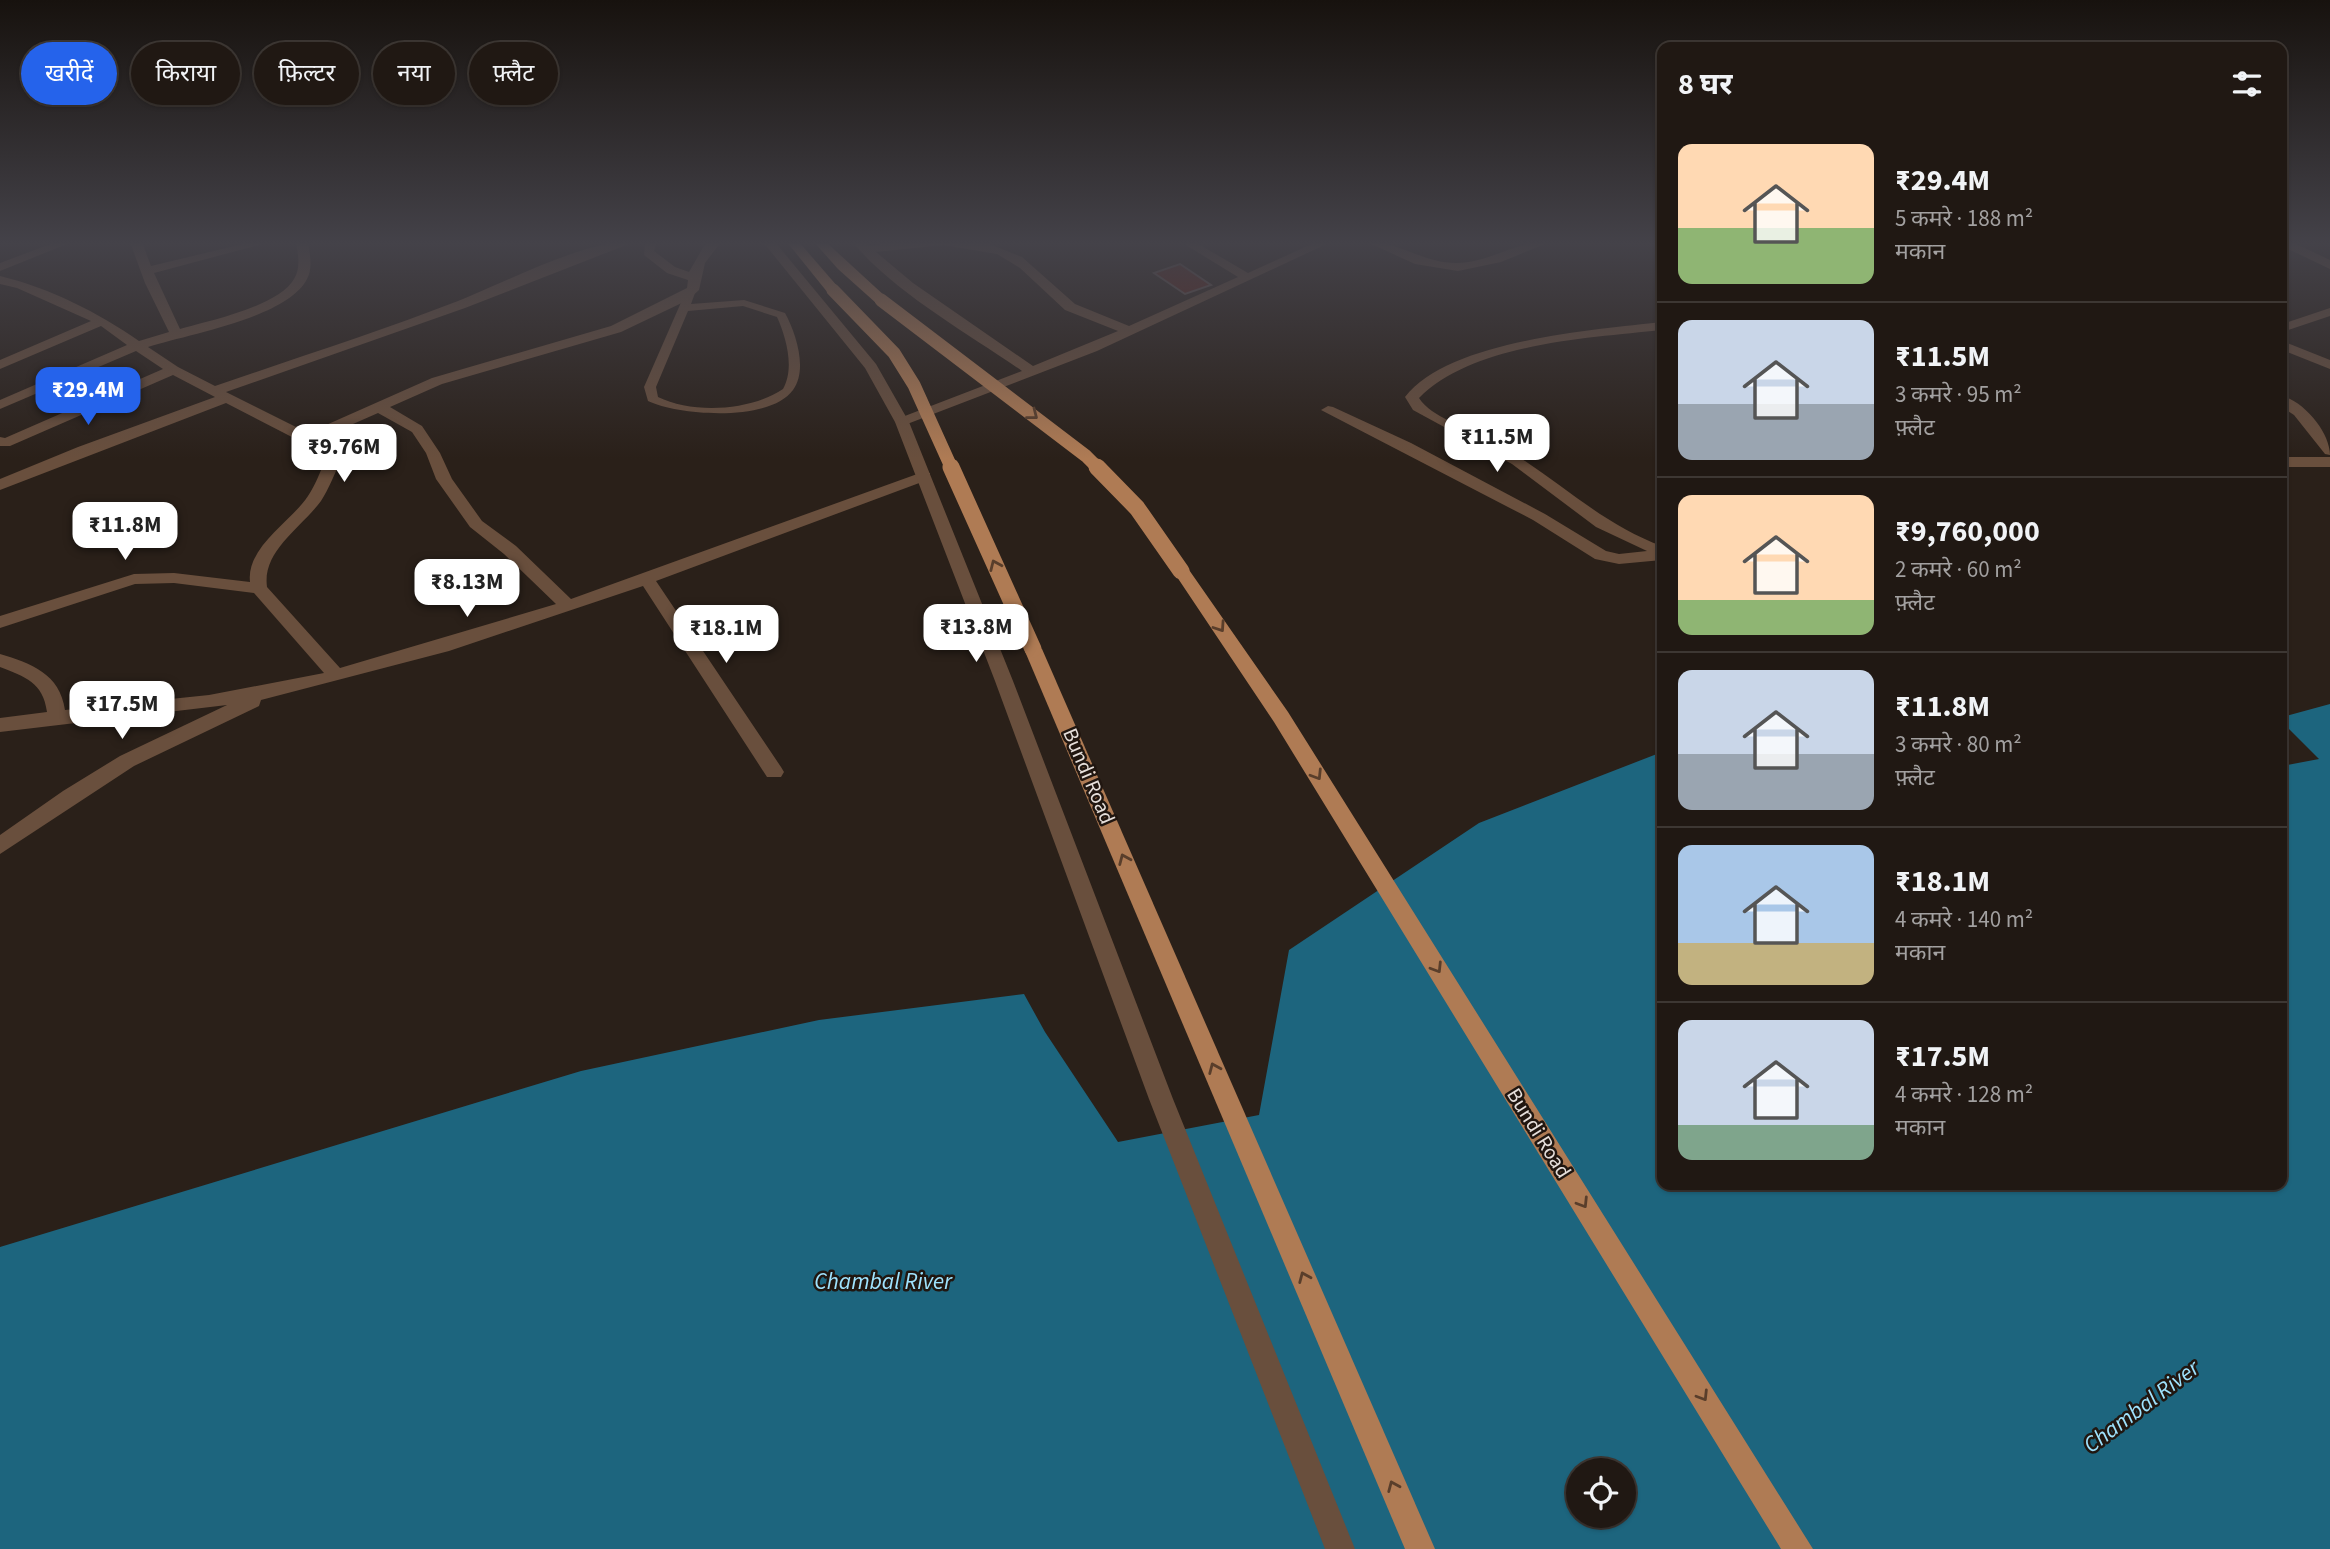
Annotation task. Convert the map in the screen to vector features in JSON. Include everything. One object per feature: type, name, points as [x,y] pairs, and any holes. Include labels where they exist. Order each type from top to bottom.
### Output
[{"type":"main road","name":"Bundi Road","points":[[857,314],[894,353],[914,384],[1056,699],[1420,1549]]},
{"type":"main road","name":"Bundi Road","points":[[900,314],[1086,456],[1137,508],[1281,717],[1798,1549]]},
{"type":"street","points":[[87,314],[102,321],[173,370],[325,448],[333,461],[315,498],[264,556],[257,572],[260,588],[336,675]]},
{"type":"street","points":[[167,314],[176,333]]},
{"type":"street","points":[[0,405],[138,345],[232,314]]},
{"type":"street","points":[[0,485],[222,394],[435,314]]},
{"type":"street","points":[[309,438],[436,381],[617,329],[647,314]]},
{"type":"street","points":[[829,314],[872,367],[902,422],[925,476],[1161,1099],[1340,1549]]},
{"type":"street","points":[[950,314],[1033,372]]},
{"type":"street","points":[[1089,314],[1130,331]]},
{"type":"street","points":[[902,422],[1033,372],[1167,314]]},
{"type":"street","points":[[2287,326],[2323,314]]},
{"type":"street","points":[[0,365],[102,321]]},
{"type":"street","points":[[1657,327],[1614,331],[1492,354],[1438,373],[1418,388],[1412,397],[1424,411],[1515,460],[1595,521],[1624,539],[1657,551]]},
{"type":"street","points":[[2287,347],[2330,365]]},
{"type":"street","points":[[0,442],[5,443],[173,370]]},
{"type":"street","points":[[2287,404],[2305,419],[2330,452]]},
{"type":"street","points":[[377,407],[417,429],[433,453],[444,479],[476,524],[510,550],[568,606]]},
{"type":"street","points":[[1328,410],[1406,446],[1601,555],[1619,559],[1657,554]]},
{"type":"street","points":[[2287,462],[2330,462]]},
{"type":"street","points":[[0,725],[57,715],[219,700],[276,690],[336,675],[568,606],[925,476]]},
{"type":"street","points":[[0,622],[134,579],[174,578],[260,588]]},
{"type":"street","points":[[646,578],[774,772]]},
{"type":"street","points":[[0,660],[46,679],[56,694],[57,715]]},
{"type":"street","points":[[0,846],[70,796],[127,761],[276,690]]},
{"type":"lane","points":[[679,314],[650,387],[652,399],[672,408],[704,409],[756,404],[786,392],[794,381],[791,333],[779,314]]},
{"type":"water","name":"Chambal River","points":[[2330,704],[2330,1549],[0,1549],[0,1247],[581,1071],[819,1020],[1024,994],[1045,1032],[1118,1142],[1259,1115],[1289,950],[1479,823],[1657,754],[1657,1190],[2287,1190],[2287,765],[2319,759],[2287,727],[2287,716]]}]
